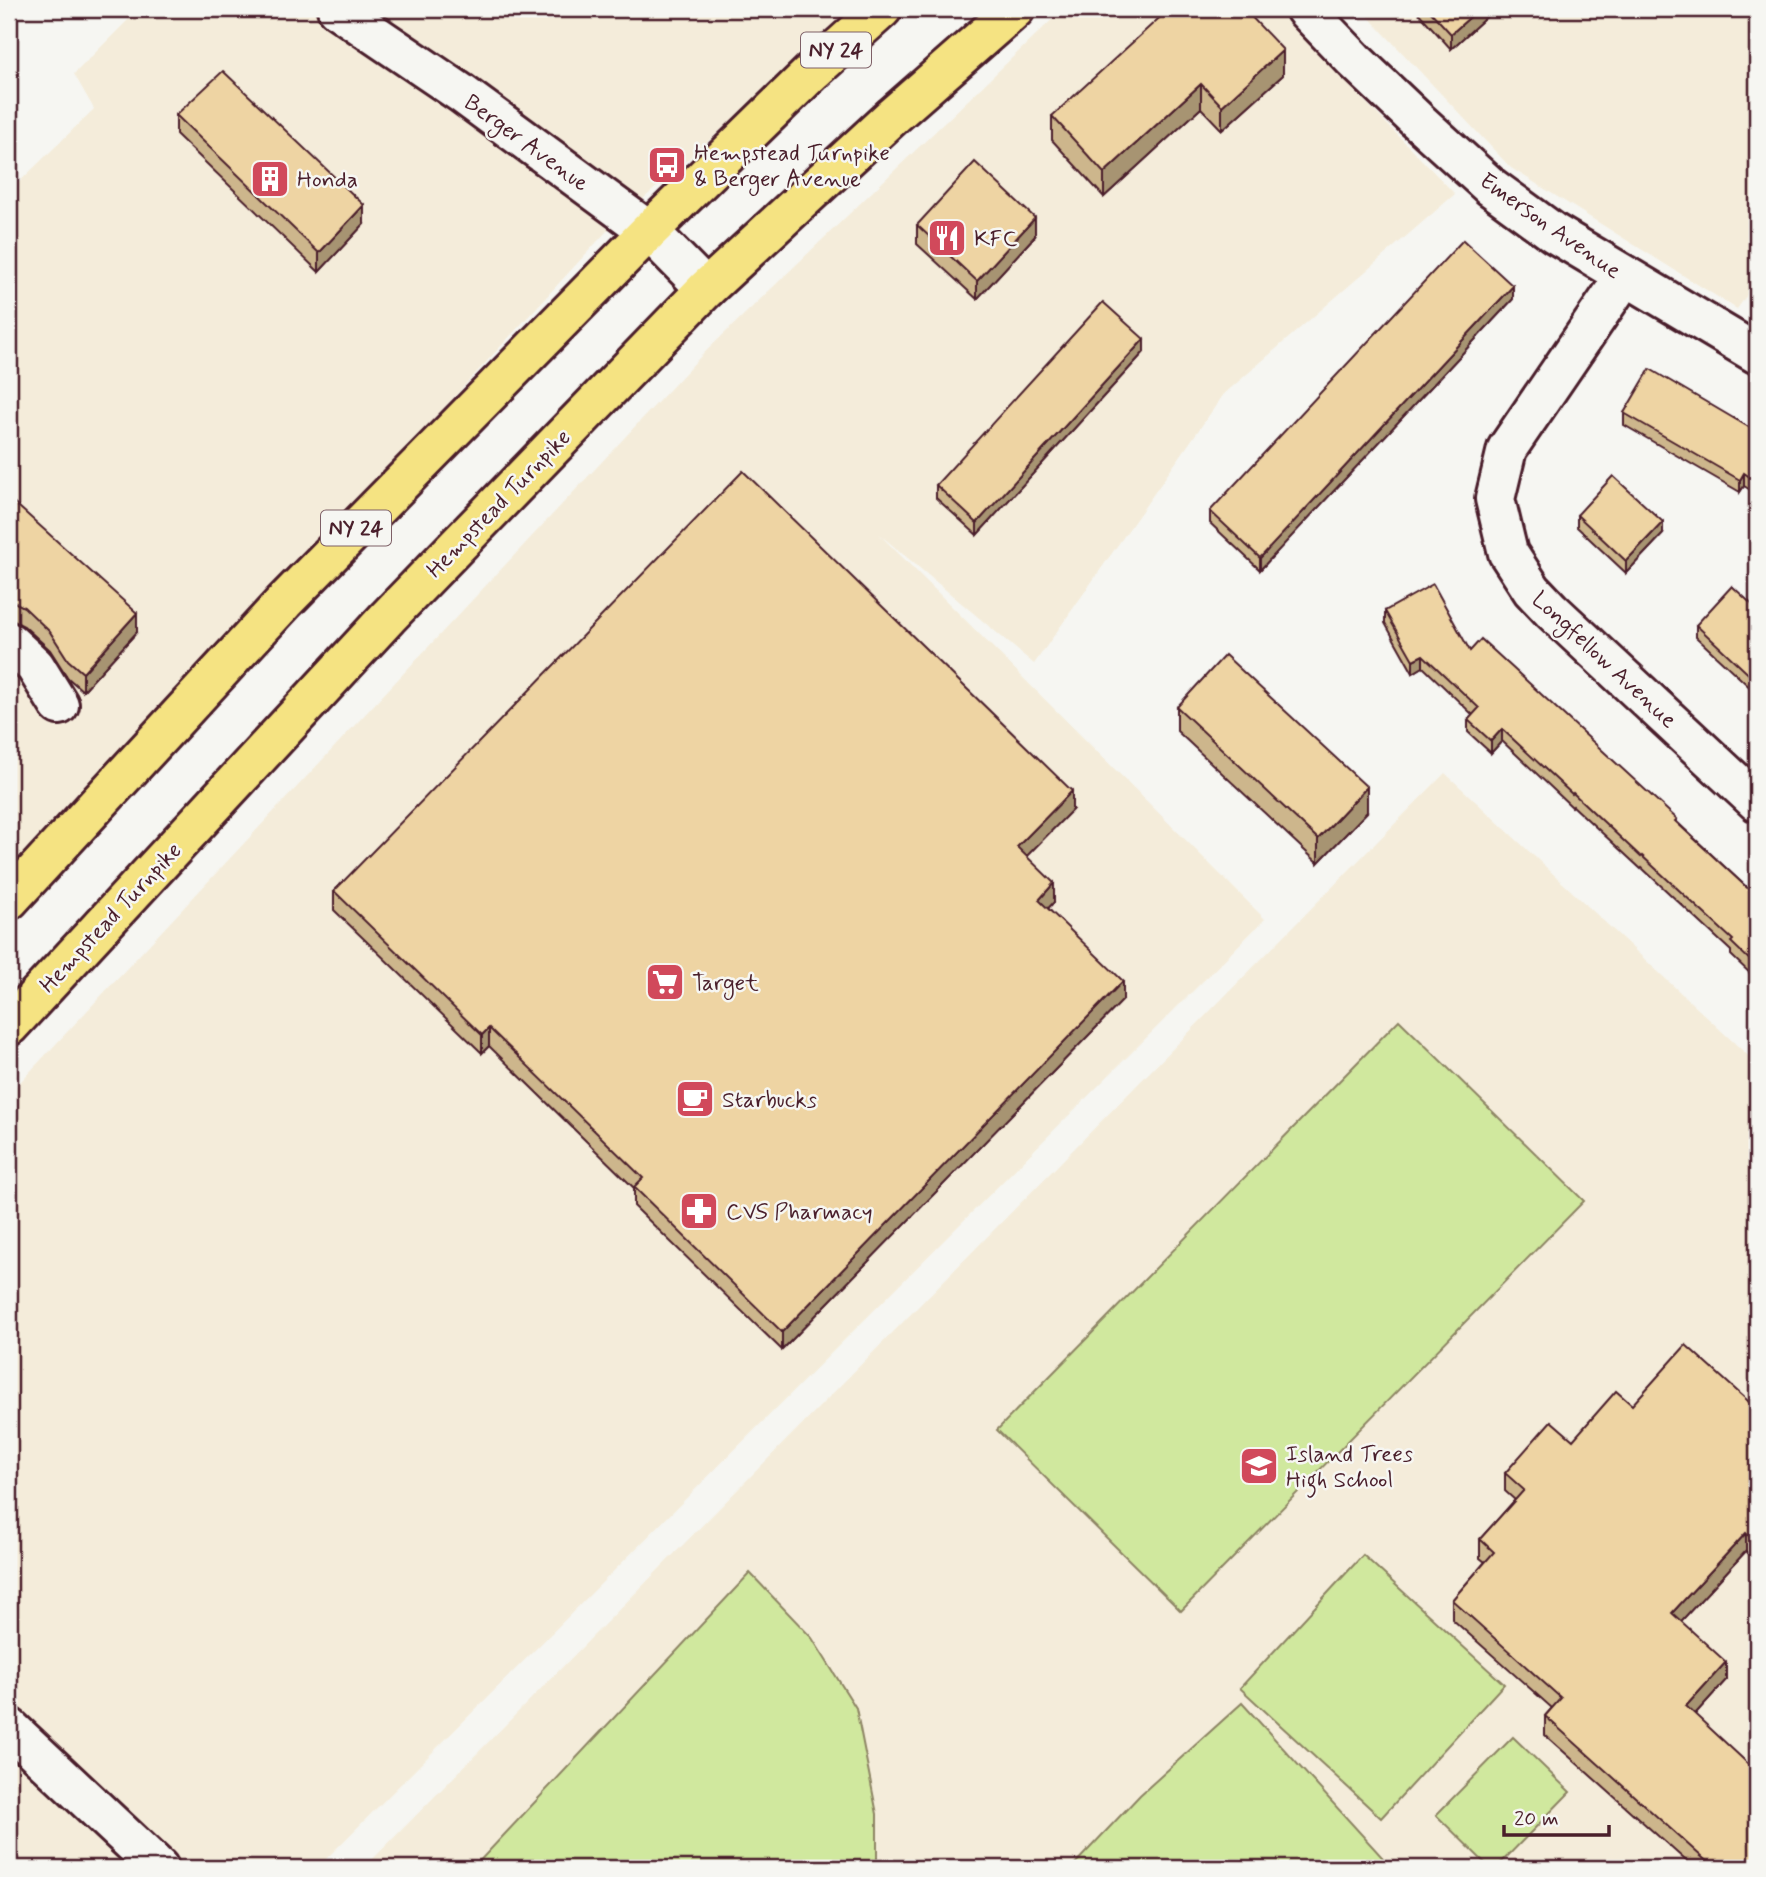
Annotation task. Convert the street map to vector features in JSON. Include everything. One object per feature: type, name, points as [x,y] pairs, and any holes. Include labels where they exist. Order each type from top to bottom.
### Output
[{"type":"main road","name":"NY 24","points":[[9,900],[280,606],[649,231],[813,71],[882,9]]},
{"type":"main road","name":"Hempstead Turnpike","points":[[9,1026],[388,617],[706,289],[871,136],[1015,9]]},
{"type":"street","name":"Berger Avenue","points":[[337,9],[461,93],[649,231],[706,289]]},
{"type":"street","name":"Emerson Avenue","points":[[1305,9],[1372,77],[1487,184],[1554,233],[1757,354]]},
{"type":"street","name":"Longfellow Avenue","points":[[1625,276],[1507,449],[1495,499],[1508,552],[1532,590],[1551,610],[1757,802]]},
{"type":"street","points":[[9,642],[35,666],[59,705]]},
{"type":"street","points":[[9,1727],[159,1868]]},
{"type":"shaded area","points":[[139,9],[857,9],[607,231],[9,880],[9,192],[94,109],[74,74]]},
{"type":"shaded area","points":[[1063,9],[1275,9],[1455,194],[1224,394],[1034,664],[879,534],[1265,919],[317,1868],[9,1868],[9,1094],[702,355]]},
{"type":"shaded area","points":[[1361,9],[1757,9],[1757,281],[1737,309],[1511,168]]},
{"type":"shaded area","name":"Island Trees High School","points":[[1445,773],[1757,1064],[1757,1868],[364,1868]]},
{"type":"green space","points":[[1399,1020],[1584,1201],[1181,1611],[997,1430]]},
{"type":"green space","points":[[1363,1555],[1504,1684],[1381,1818],[1240,1688]]},
{"type":"green space","points":[[750,1573],[812,1638],[856,1708],[877,1814],[877,1868],[473,1868]]},
{"type":"green space","points":[[1242,1703],[1392,1868],[1071,1868],[1140,1795]]},
{"type":"green space","points":[[1513,1737],[1570,1792],[1496,1868],[1490,1868],[1436,1815]]},
{"type":"building","points":[[1169,9],[1244,9],[1283,50],[1222,106],[1201,84],[1104,173],[1052,116]]},
{"type":"building","points":[[1428,9],[1479,9],[1451,34]]},
{"type":"building","name":"Honda","points":[[223,71],[364,205],[319,253],[176,115]]},
{"type":"building","points":[[975,162],[1035,218],[977,281],[917,225]]},
{"type":"building","points":[[1463,240],[1513,286],[1260,558],[1210,511]]},
{"type":"building","points":[[1103,302],[1144,339],[977,523],[936,485]]},
{"type":"building","points":[[1650,369],[1757,432],[1757,482],[1744,473],[1740,480],[1624,413]]},
{"type":"building","points":[[743,471],[1072,791],[1017,847],[1054,883],[1039,900],[1123,981],[782,1332],[634,1187],[643,1178],[489,1028],[482,1035],[334,891]]},
{"type":"building","points":[[1613,476],[1663,522],[1626,561],[1577,515]]},
{"type":"building","points":[[9,498],[137,613],[83,673],[68,660],[50,632],[24,607],[9,602]]},
{"type":"building","points":[[1433,584],[1470,651],[1481,639],[1677,819],[1675,821],[1757,897],[1757,967],[1731,942],[1733,940],[1502,729],[1491,741],[1468,720],[1479,708],[1423,655],[1413,660],[1385,611]]},
{"type":"building","points":[[1732,586],[1757,609],[1757,682],[1696,625]]},
{"type":"building","points":[[1225,655],[1367,787],[1318,839],[1177,707]]},
{"type":"building","points":[[1686,1345],[1757,1409],[1757,1544],[1746,1533],[1672,1613],[1726,1662],[1686,1706],[1757,1772],[1757,1868],[1719,1868],[1715,1864],[1713,1867],[1545,1716],[1561,1698],[1452,1600],[1494,1552],[1480,1539],[1524,1490],[1505,1473],[1551,1421],[1573,1440],[1616,1391],[1632,1405]]},
{"type":"place","name":"Hempstead Turnpike & Berger Avenue","points":[[667,165]]},
{"type":"place","name":"Honda","points":[[270,179]]},
{"type":"place","name":"KFC","points":[[947,238]]},
{"type":"place","name":"Target","points":[[665,982]]},
{"type":"place","name":"Starbucks","points":[[695,1099]]},
{"type":"place","name":"CVS Pharmacy","points":[[699,1211]]},
{"type":"place","name":"Island Trees High School","points":[[1259,1466]]}]
